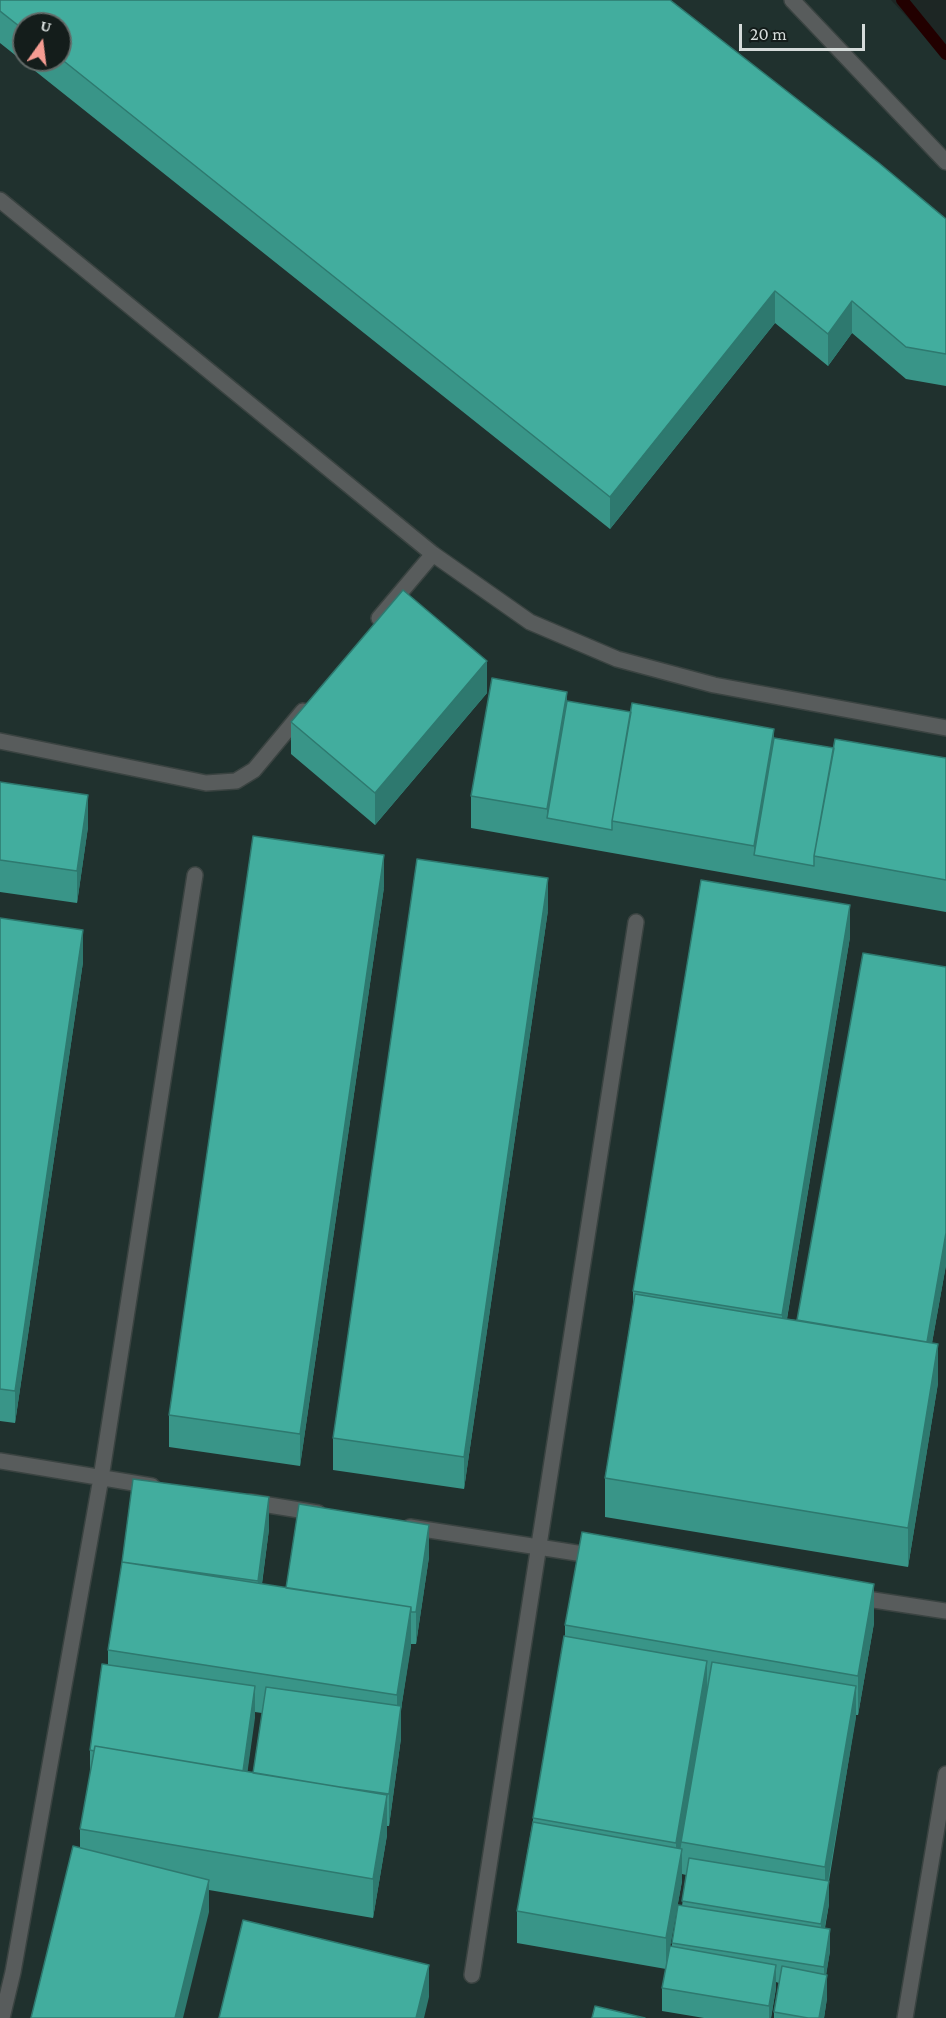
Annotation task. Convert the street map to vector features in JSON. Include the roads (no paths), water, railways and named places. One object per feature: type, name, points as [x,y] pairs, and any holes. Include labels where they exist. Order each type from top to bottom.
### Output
[{"type":"lane","points":[[792,0],[946,162]]},
{"type":"lane","points":[[0,200],[433,554],[530,622],[617,659],[714,685],[946,728]]},
{"type":"lane","points":[[373,626],[433,554]]},
{"type":"lane","points":[[0,741],[206,783],[237,781],[254,770],[314,698]]},
{"type":"lane","points":[[2,2018],[13,1972],[101,1478],[195,875]]},
{"type":"lane","points":[[472,1975],[636,922]]},
{"type":"lane","points":[[0,1461],[172,1490]]},
{"type":"lane","points":[[231,1499],[337,1516]]},
{"type":"lane","points":[[396,1525],[608,1558]]},
{"type":"lane","points":[[841,1595],[946,1611]]},
{"type":"lane","points":[[905,2018],[946,1774]]},
{"type":"waterway","points":[[902,0],[946,54]]}]
